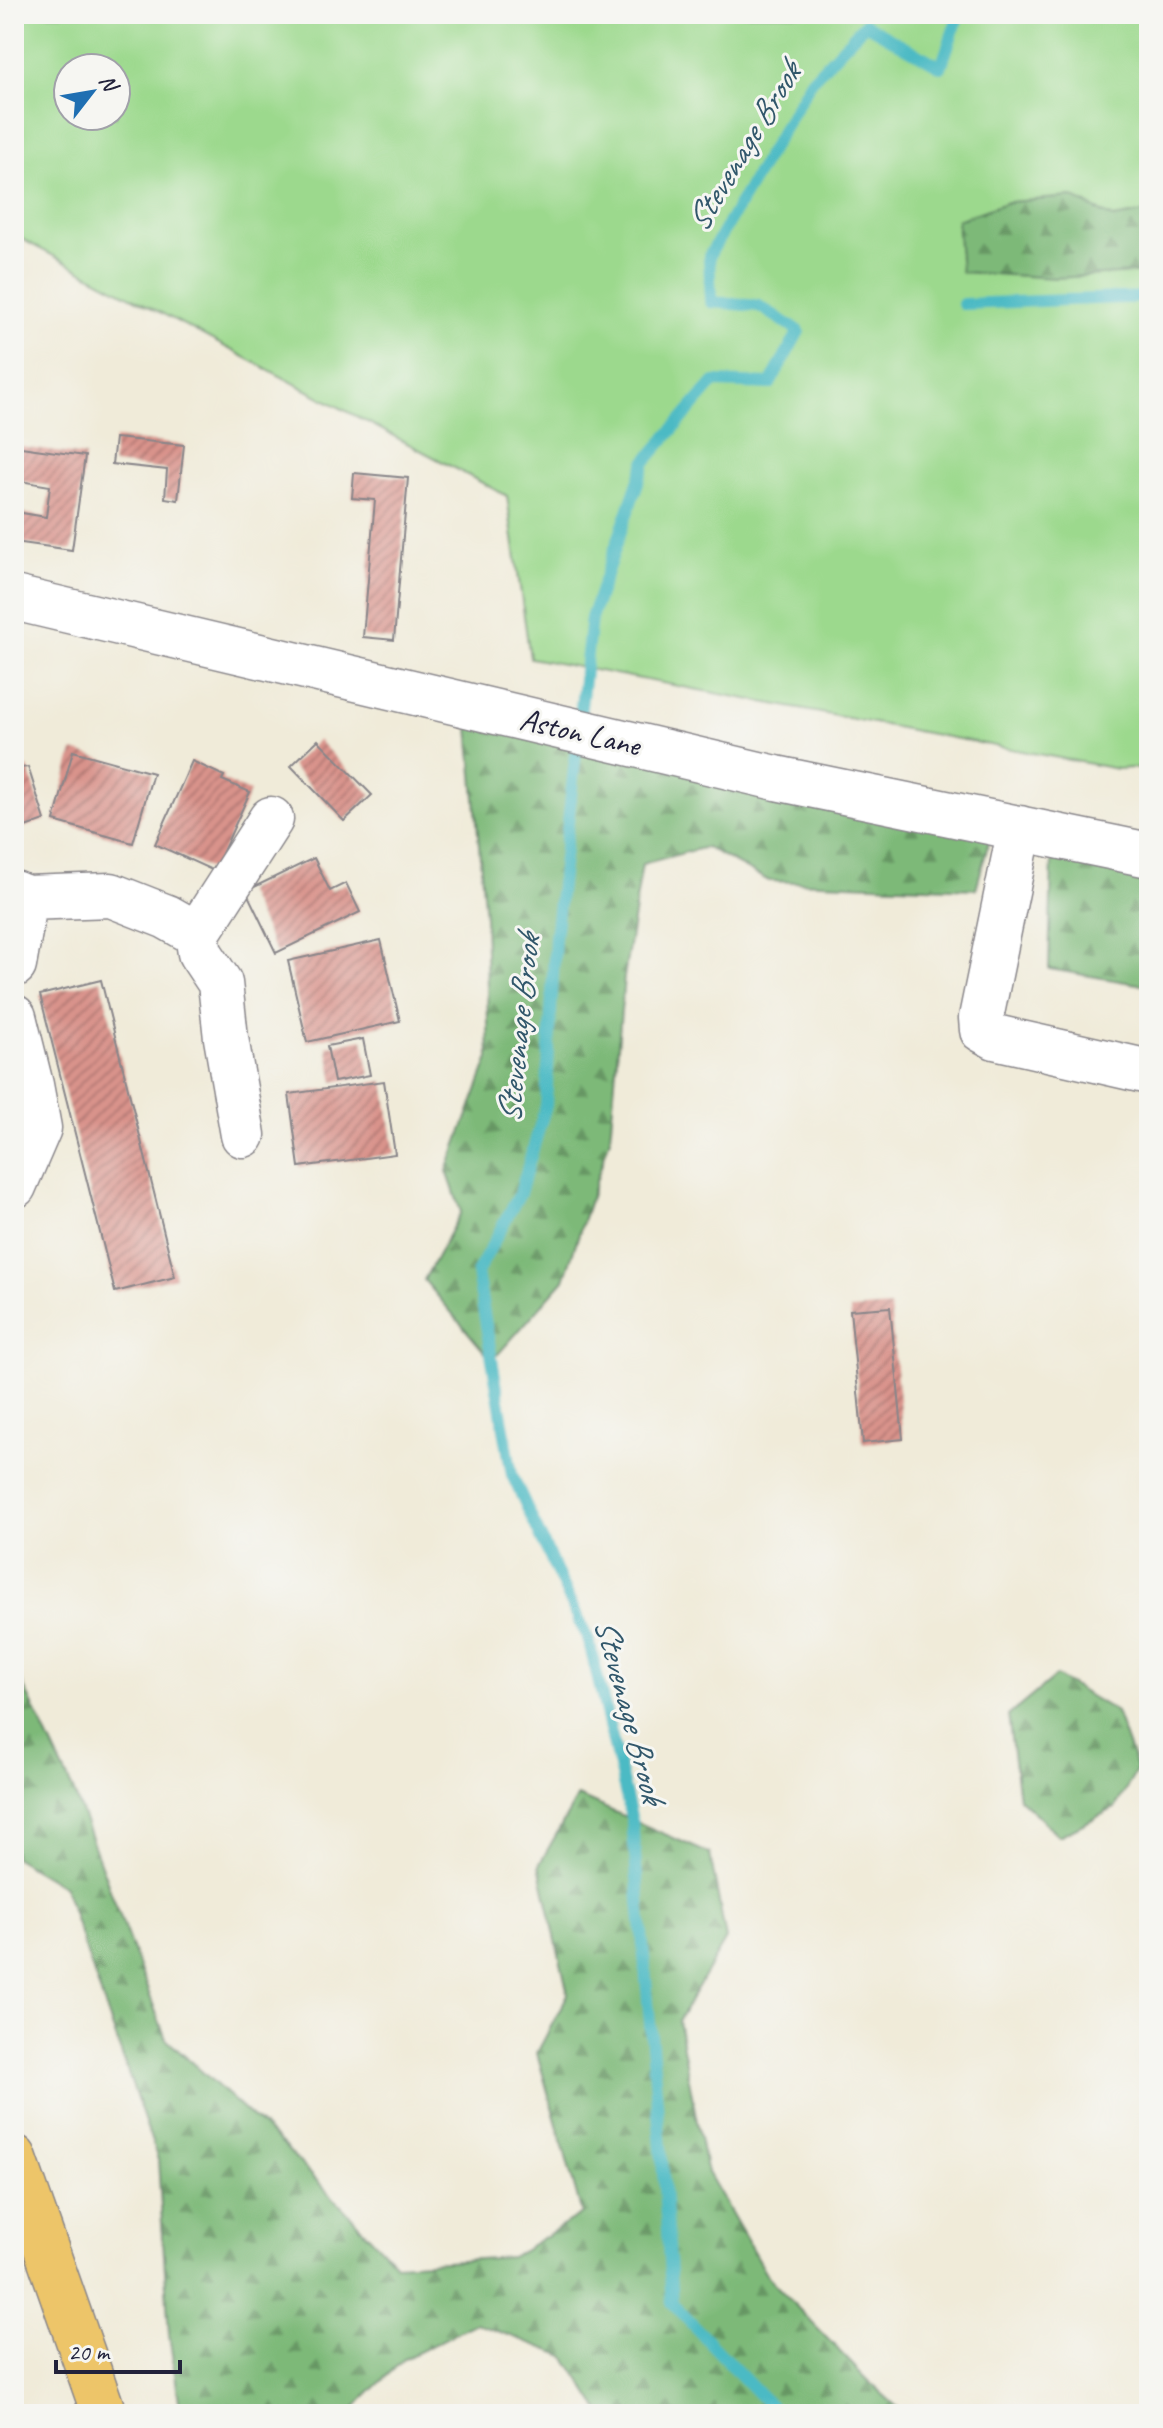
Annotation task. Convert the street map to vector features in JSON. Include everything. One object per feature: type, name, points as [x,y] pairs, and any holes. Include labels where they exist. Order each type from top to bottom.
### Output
[{"type":"highway","points":[[14,2157],[104,2414]]},
{"type":"street","name":"Aston Lane","points":[[14,598],[776,778],[1149,855]]},
{"type":"street","points":[[243,1135],[220,983],[200,953],[197,934],[271,819]]},
{"type":"street","points":[[1020,828],[981,1018],[982,1030],[995,1037],[1149,1072]]},
{"type":"street","points":[[14,965],[20,896],[111,895],[167,917],[197,934]]},
{"type":"street","points":[[14,1017],[39,1128],[14,1186]]},
{"type":"green space","points":[[14,14],[1149,14],[1149,767],[1117,769],[530,658],[507,496],[14,235]]},
{"type":"green space","points":[[1072,197],[1113,218],[1149,212],[1149,272],[1056,278],[961,272],[957,220],[1008,202]]},
{"type":"green space","points":[[468,715],[991,834],[976,889],[769,881],[706,847],[642,864],[624,977],[610,1138],[564,1280],[492,1361],[424,1280],[461,1212],[447,1171],[489,1058],[485,917]]},
{"type":"green space","points":[[1052,859],[1149,872],[1149,986],[1049,969]]},
{"type":"green space","points":[[14,1666],[73,1790],[166,2039],[285,2147],[396,2264],[511,2257],[582,2214],[537,2053],[568,1994],[539,1865],[578,1796],[710,1854],[726,1939],[678,2021],[706,2169],[768,2277],[868,2381],[905,2414],[602,2414],[565,2356],[476,2323],[404,2359],[348,2414],[181,2414],[169,2335],[158,2160],[64,1887],[14,1857]]},
{"type":"green space","points":[[1056,1676],[1116,1712],[1137,1770],[1115,1808],[1059,1836],[1019,1798],[1008,1716]]},
{"type":"building","points":[[115,438],[184,445],[178,500],[165,498],[167,470],[112,464]]},
{"type":"building","points":[[14,446],[85,456],[72,550],[14,542],[16,512],[46,517],[50,486],[14,480]]},
{"type":"building","points":[[354,473],[408,478],[394,640],[363,637],[375,500],[352,498]]},
{"type":"building","points":[[318,740],[372,795],[344,821],[291,766]]},
{"type":"building","points":[[14,747],[22,768],[28,767],[45,820],[14,831]]},
{"type":"building","points":[[73,751],[153,773],[133,843],[54,821]]},
{"type":"building","points":[[192,761],[224,776],[222,780],[250,792],[214,871],[155,844]]},
{"type":"building","points":[[314,858],[330,891],[346,883],[360,912],[276,953],[246,891]]},
{"type":"building","points":[[381,940],[400,1021],[307,1042],[288,961]]},
{"type":"building","points":[[101,980],[175,1277],[115,1292],[40,995]]},
{"type":"building","points":[[363,1039],[370,1075],[334,1082],[327,1046]]},
{"type":"building","points":[[384,1081],[395,1154],[299,1167],[289,1094]]},
{"type":"building","points":[[890,1307],[903,1439],[863,1443],[850,1310]]},
{"type":"waterway","name":"Stevenage Brook","points":[[778,2414],[672,2303],[632,1821],[589,1642],[512,1475],[477,1273],[520,1193],[546,1105],[555,938],[591,618],[645,462],[714,382],[770,384],[799,331],[759,306],[711,302],[709,256],[811,81],[865,24],[941,67],[959,14]]},
{"type":"waterway","points":[[963,304],[1149,297]]}]
